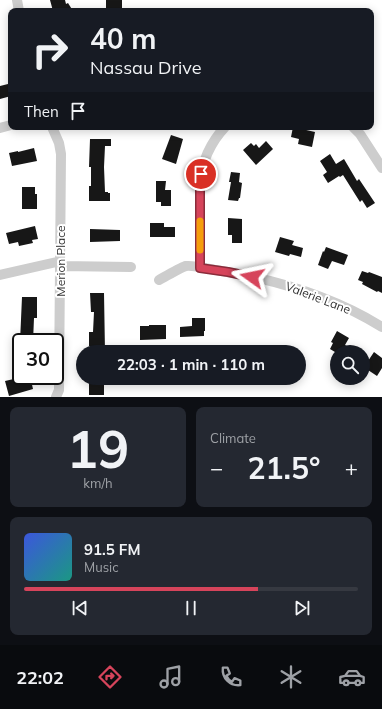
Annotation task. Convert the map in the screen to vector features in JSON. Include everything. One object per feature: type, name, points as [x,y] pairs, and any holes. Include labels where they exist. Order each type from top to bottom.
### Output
[{"type":"street","name":"Merion Place","points":[[53,130],[59,143],[61,154],[59,390],[56,397]]},
{"type":"street","points":[[200,268],[201,174],[209,149],[222,130]]},
{"type":"street","points":[[356,130],[382,168]]},
{"type":"street","points":[[0,275],[61,263],[130,267]]},
{"type":"street","name":"Valerie Lane","points":[[159,280],[186,266],[265,279],[325,298],[350,309],[382,327]]},
{"type":"building","points":[[50,0],[65,0],[66,4],[68,3],[71,8],[52,8]]},
{"type":"building","points":[[106,0],[122,0],[122,8],[106,8]]},
{"type":"building","points":[[8,84],[8,97],[0,99],[0,86]]},
{"type":"building","points":[[292,130],[306,130],[315,132],[312,147],[298,144],[299,139],[291,137]]},
{"type":"building","points":[[171,135],[183,139],[176,164],[162,159]]},
{"type":"building","points":[[90,139],[111,139],[111,146],[105,146],[104,167],[105,192],[110,193],[110,201],[89,201],[89,186],[91,186],[91,167],[89,167]]},
{"type":"building","points":[[266,141],[273,149],[256,165],[243,150],[251,143],[254,146],[256,144],[259,148]]},
{"type":"building","points":[[34,148],[37,161],[12,166],[9,153]]},
{"type":"building","points":[[330,154],[336,164],[344,159],[357,181],[359,179],[375,203],[367,208],[362,200],[360,202],[343,175],[328,183],[323,175],[327,172],[320,161]]},
{"type":"building","points":[[231,172],[240,173],[239,182],[242,183],[240,198],[238,201],[228,200]]},
{"type":"building","points":[[156,181],[166,181],[165,190],[171,190],[171,206],[161,206],[161,202],[156,202]]},
{"type":"building","points":[[22,187],[35,187],[35,194],[37,194],[37,209],[22,209]]},
{"type":"building","points":[[228,218],[242,219],[242,243],[232,243],[232,235],[228,235]]},
{"type":"building","points":[[150,223],[164,223],[164,227],[175,227],[175,237],[150,237]]},
{"type":"building","points":[[35,226],[38,239],[32,240],[33,243],[19,246],[18,242],[9,244],[6,233]]},
{"type":"building","points":[[90,229],[120,230],[120,241],[90,242]]},
{"type":"building","points":[[280,237],[294,241],[292,245],[303,248],[301,257],[290,254],[289,256],[275,252]]},
{"type":"building","points":[[326,247],[348,255],[344,265],[332,261],[328,269],[318,265]]},
{"type":"building","points":[[362,271],[382,277],[382,293],[362,284],[363,282],[358,280]]},
{"type":"building","points":[[90,293],[104,293],[105,345],[89,345],[89,332],[93,332],[94,312],[91,312]]},
{"type":"building","points":[[22,297],[37,297],[37,318],[34,318],[33,333],[20,333]]},
{"type":"building","points":[[192,318],[205,318],[204,336],[180,337],[180,327],[192,326]]},
{"type":"building","points":[[166,325],[166,339],[140,340],[140,326]]},
{"type":"building","points":[[337,331],[349,338],[345,345],[332,345],[333,343],[331,342]]},
{"type":"building","points":[[374,352],[382,358],[382,368],[377,376],[370,371],[370,358]]},
{"type":"building","points":[[12,379],[12,385],[32,385],[33,389],[9,396],[5,381]]},
{"type":"building","points":[[89,385],[104,385],[104,395],[89,395]]},
{"type":"slow traffic","points":[[200,221],[200,250]]},
{"type":"route","points":[[201,174],[200,268],[252,277]]}]
